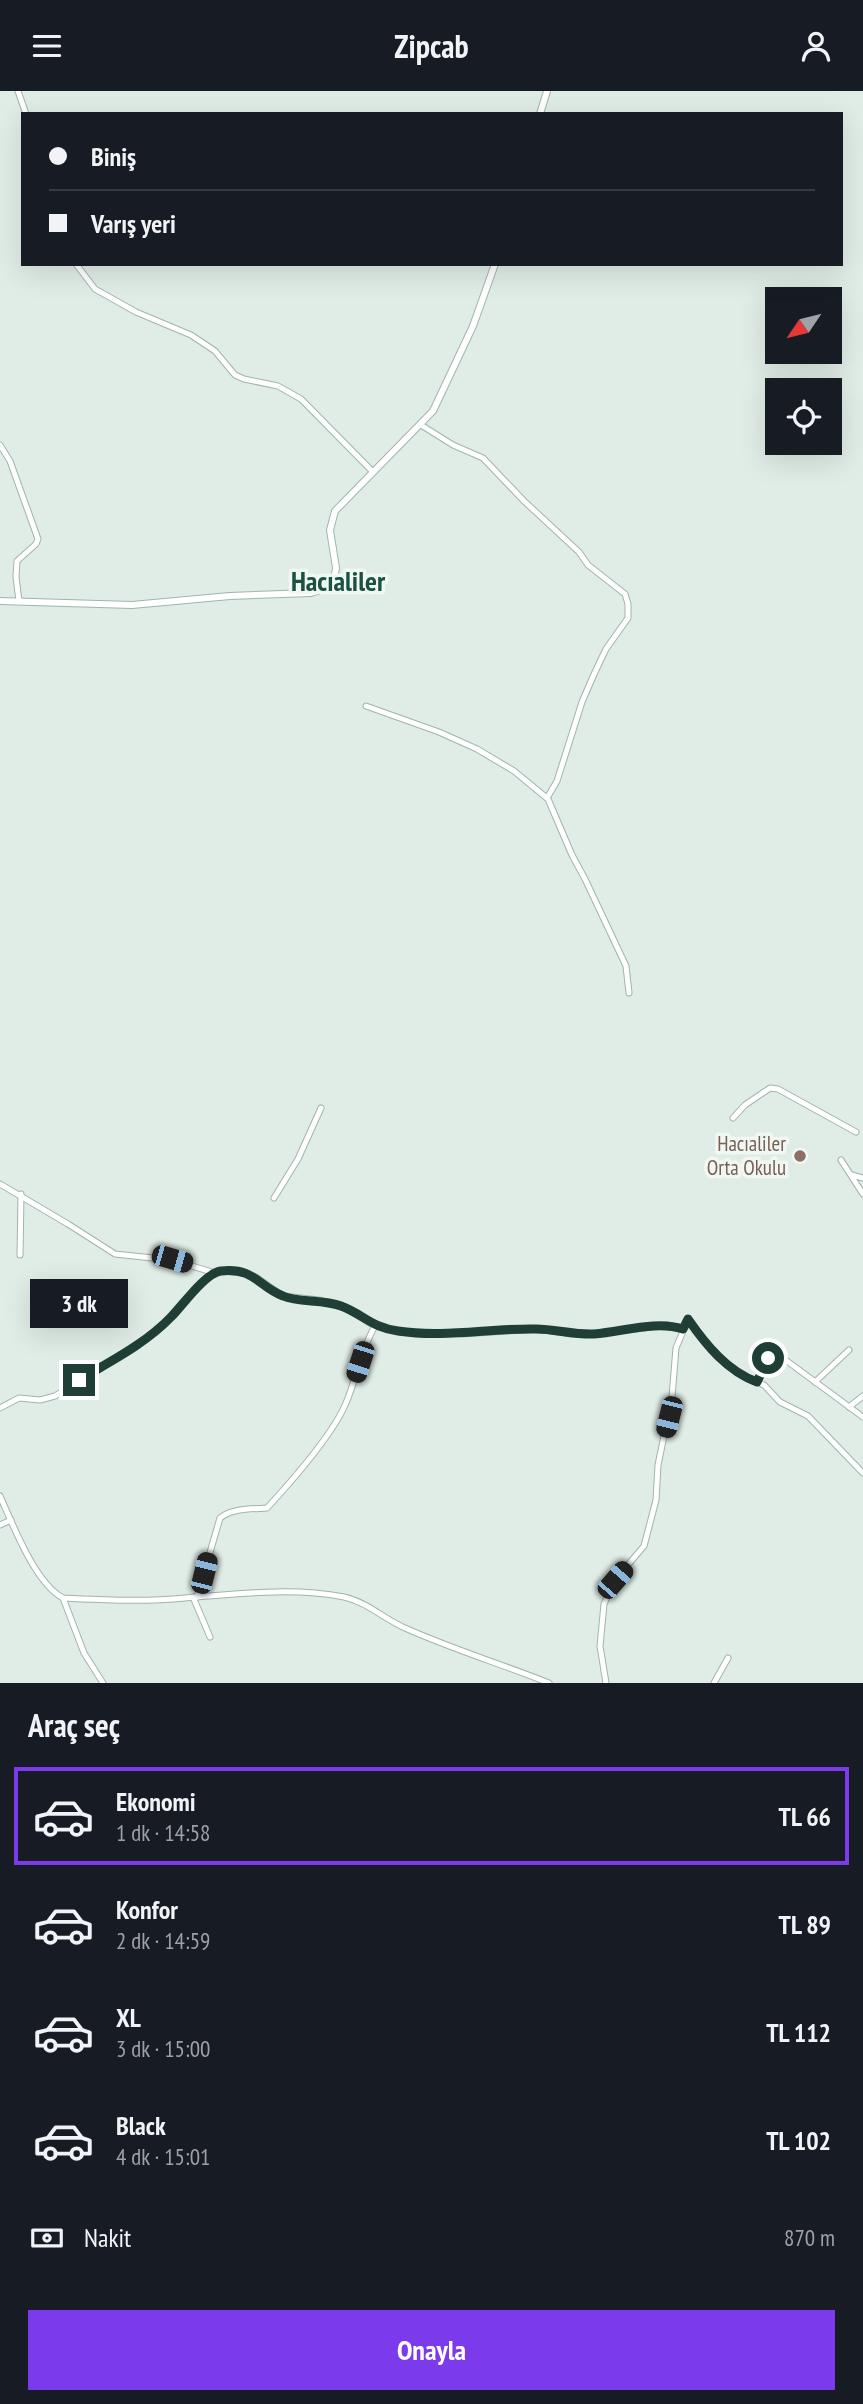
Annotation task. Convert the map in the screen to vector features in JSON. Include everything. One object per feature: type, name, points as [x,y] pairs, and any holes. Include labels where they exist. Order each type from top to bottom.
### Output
[{"type":"street","points":[[18,91],[25,112]]},
{"type":"street","points":[[541,112],[547,91]]},
{"type":"street","points":[[78,266],[95,289],[136,312],[191,335],[215,351],[235,375],[278,386],[301,399],[372,471]]},
{"type":"street","points":[[0,601],[132,605],[230,596],[311,593],[333,586],[336,568],[330,530],[340,503],[433,411],[473,326],[494,266]]},
{"type":"street","points":[[421,425],[453,445],[483,458],[579,552],[588,565],[625,594],[628,618],[606,649],[595,672],[582,702],[557,781],[547,798]]},
{"type":"street","points":[[0,445],[10,461],[38,539],[17,561],[19,601]]},
{"type":"street","points":[[366,706],[439,732],[477,749],[514,771],[547,798],[626,966],[629,992]]},
{"type":"street","points":[[733,1118],[745,1105],[770,1088],[778,1089],[856,1132]]},
{"type":"street","points":[[274,1198],[298,1159],[321,1108]]},
{"type":"street","points":[[841,1160],[863,1194]]},
{"type":"street","points":[[852,1175],[863,1178]]},
{"type":"street","points":[[0,1184],[115,1254],[172,1259],[215,1273]]},
{"type":"street","points":[[20,1194],[20,1255]]},
{"type":"street","points":[[0,1408],[19,1398],[40,1400],[55,1396],[132,1349],[159,1329],[203,1282],[222,1271],[256,1277],[283,1296],[342,1306],[375,1326],[428,1334],[538,1329],[593,1334],[670,1325],[683,1329]]},
{"type":"street","points":[[606,1683],[600,1646],[604,1604],[615,1580],[636,1557],[646,1538],[656,1500],[658,1465],[672,1397],[676,1348],[688,1319],[698,1334],[730,1367],[742,1376],[764,1385],[780,1402],[808,1416],[863,1473]]},
{"type":"street","points":[[210,1637],[195,1597],[220,1518],[223,1514],[235,1511],[267,1507],[280,1493],[334,1425],[346,1404],[367,1341],[375,1326]]},
{"type":"street","points":[[815,1382],[849,1350]]},
{"type":"street","points":[[757,1382],[768,1358],[776,1353],[863,1417]]},
{"type":"street","points":[[849,1407],[863,1396]]},
{"type":"street","points":[[0,1496],[36,1569],[55,1594],[63,1598],[146,1601],[254,1591],[320,1593],[347,1598],[414,1632],[549,1683]]},
{"type":"street","points":[[0,1525],[11,1520]]},
{"type":"street","points":[[63,1598],[84,1653],[103,1683]]},
{"type":"street","points":[[714,1683],[728,1658]]},
{"type":"place","name":"Hacıaliler Orta Okulu","points":[[800,1156]]},
{"type":"district","name":"Hacıaliler","points":[[338,581]]},
{"type":"route","points":[[79,1380],[132,1349],[159,1329],[203,1282],[222,1271],[256,1277],[283,1296],[342,1306],[375,1326],[400,1332],[428,1334],[538,1329],[593,1334],[670,1325],[683,1329],[688,1319],[716,1354],[742,1376],[757,1382],[768,1358]]}]
